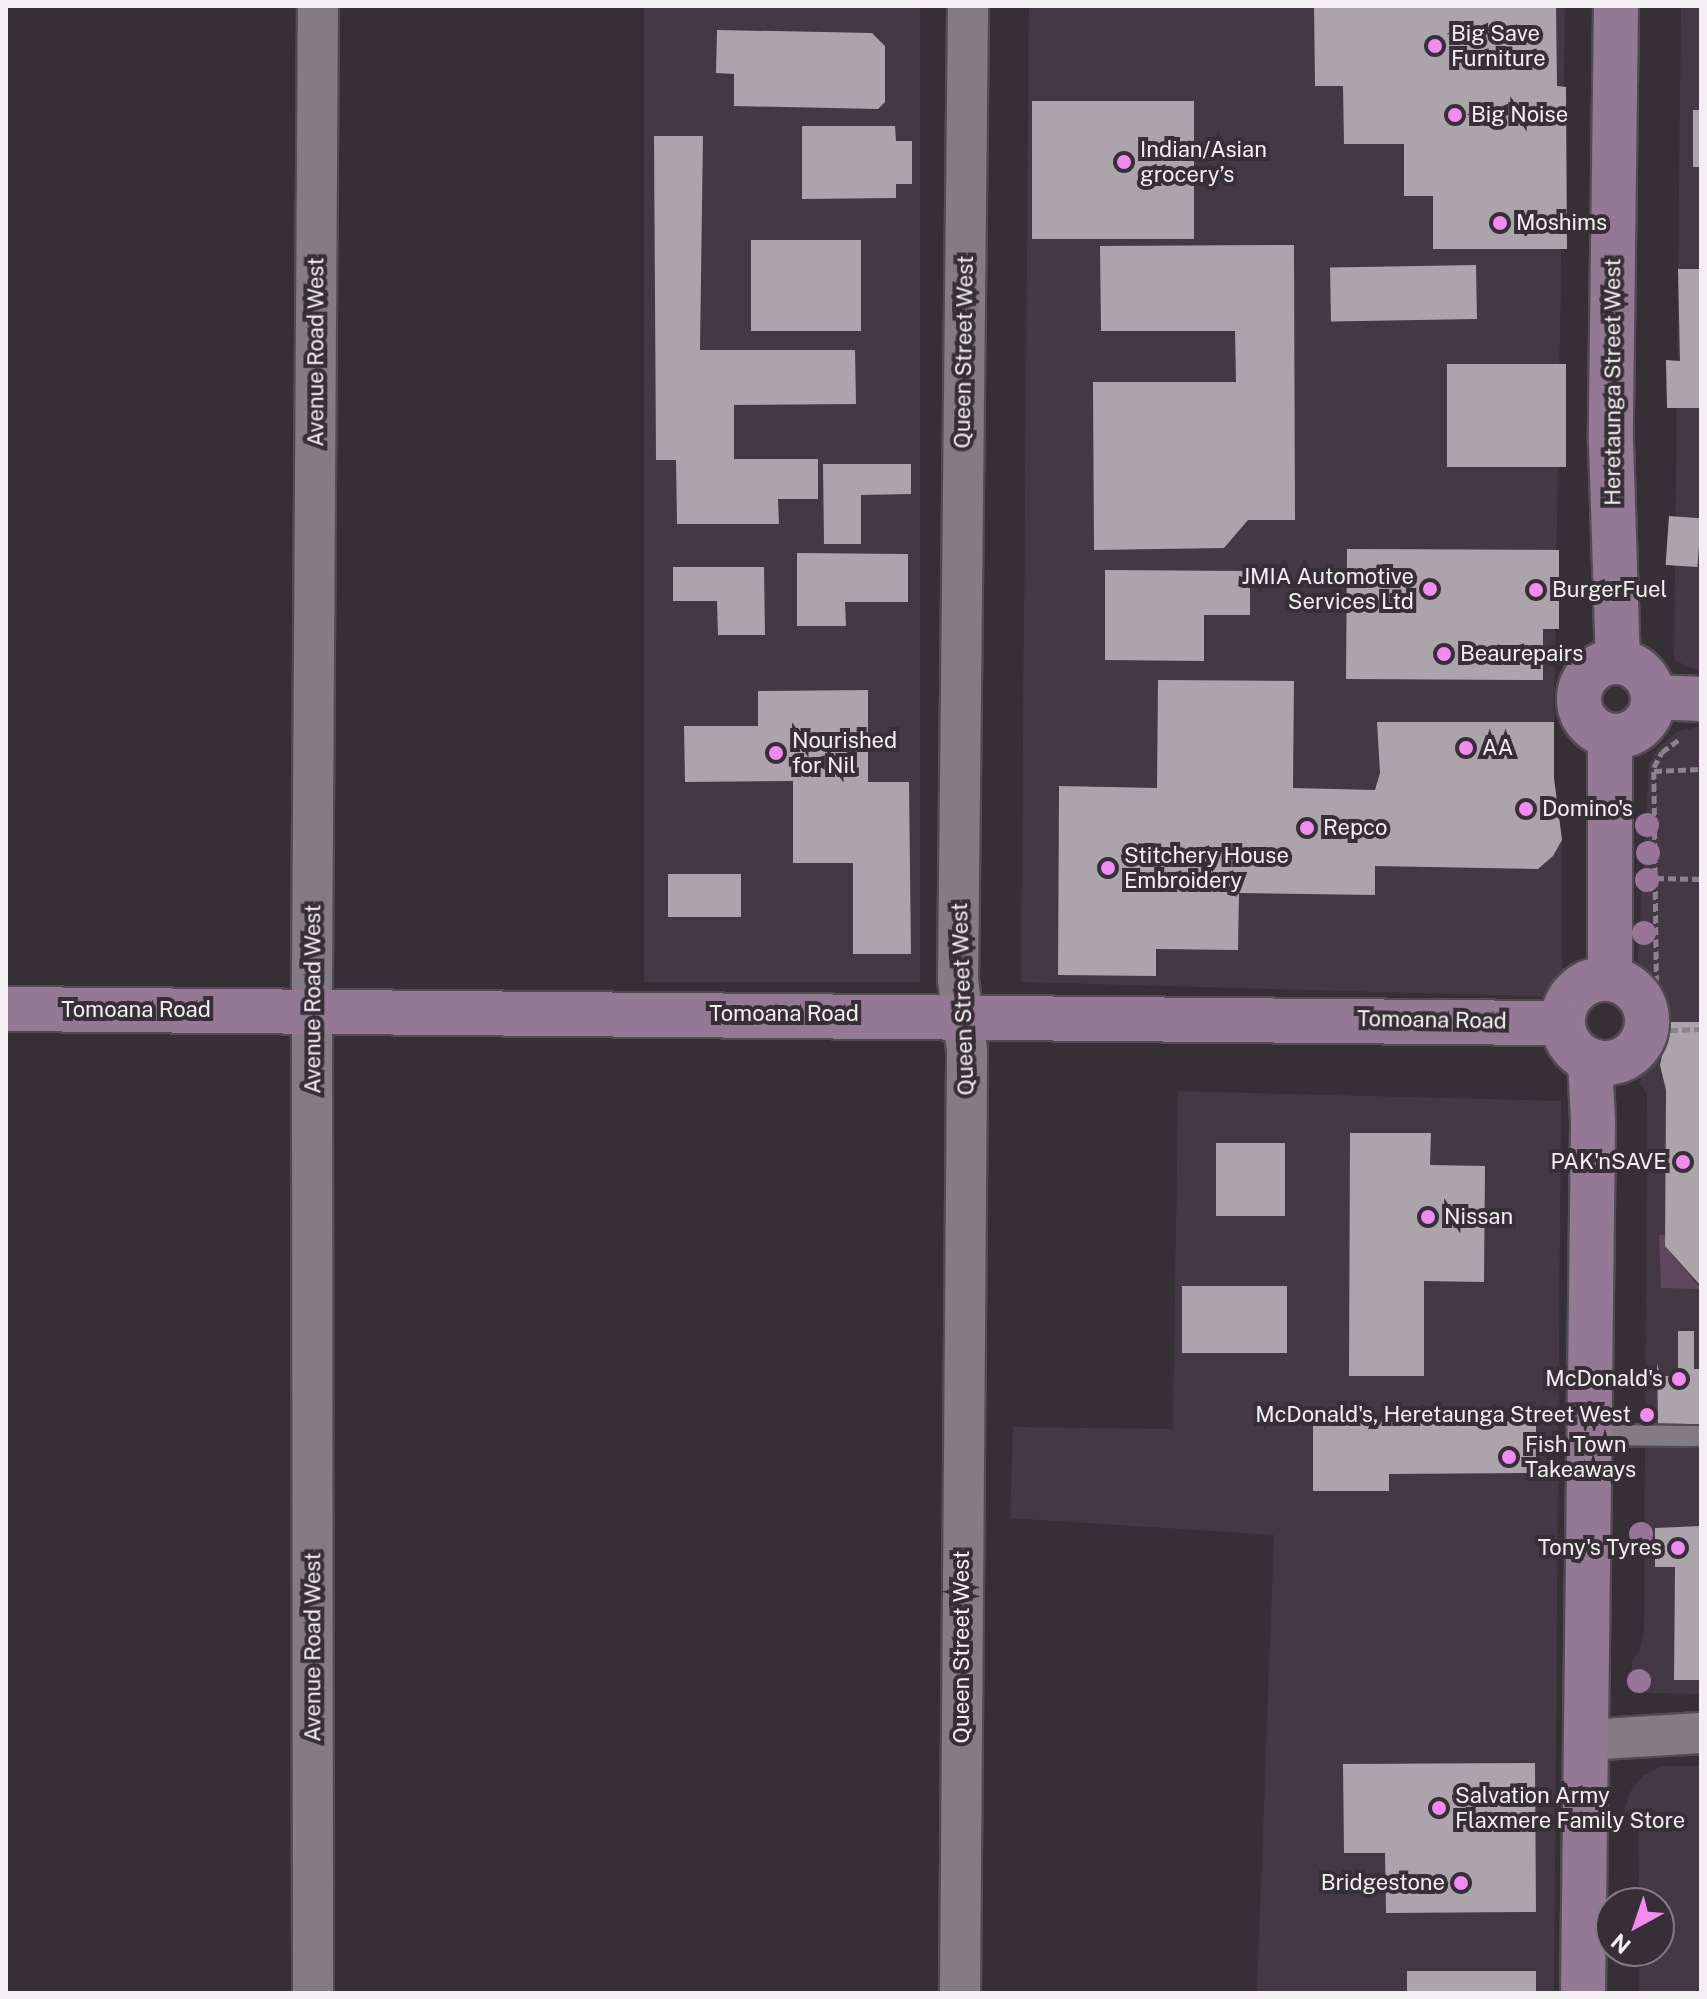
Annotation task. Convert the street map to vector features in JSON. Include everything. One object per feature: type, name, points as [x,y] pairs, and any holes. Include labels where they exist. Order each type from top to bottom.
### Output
[{"type":"main road","name":"Heretaunga Street West","points":[[1616,6],[1611,442],[1618,661]]},
{"type":"main road","points":[[1618,661],[1639,669],[1648,679],[1653,697],[1648,718],[1642,726],[1631,734],[1610,736],[1587,723],[1578,700],[1584,677],[1593,669],[1618,661]]},
{"type":"main road","points":[[1653,697],[1696,718]]},
{"type":"main road","points":[[1610,736],[1610,978]]},
{"type":"main road","points":[[1610,978],[1631,988],[1643,1001],[1651,1031],[1635,1051],[1600,1062],[1571,1045],[1563,1023],[1566,1003],[1578,988],[1596,979],[1610,978]]},
{"type":"main road","name":"Tomoana Road","points":[[6,1009],[963,1015],[1563,1023]]},
{"type":"main road","points":[[1583,1993],[1617,1499],[1617,1300],[1600,1062]]},
{"type":"main road","points":[[1600,1062],[1593,1121],[1599,1738],[1608,1993]]},
{"type":"street","name":"Avenue Road West","points":[[313,1993],[313,1011],[318,6]]},
{"type":"street","name":"Queen Street West","points":[[960,1993],[967,1051],[958,969],[968,6]]},
{"type":"street","points":[[1599,1738],[1701,1733]]},
{"type":"lane","points":[[1615,1435],[1701,1436]]},
{"type":"path","points":[[1696,718],[1682,738],[1662,752],[1654,771],[1656,878],[1651,1031],[1701,1029]]},
{"type":"path","points":[[1654,771],[1701,769]]},
{"type":"path","points":[[1656,878],[1701,879]]},
{"type":"shaded area","points":[[644,6],[920,6],[920,982],[644,982]]},
{"type":"shaded area","points":[[1029,6],[1565,6],[1554,722],[1554,778],[1562,840],[1562,997],[1021,982]]},
{"type":"shaded area","points":[[1681,6],[1701,6],[1701,672],[1674,660]]},
{"type":"shaded area","points":[[1701,726],[1701,1694],[1649,1693],[1636,1689],[1632,1677],[1632,1662],[1640,1649],[1644,1630],[1647,1094],[1639,1084],[1654,1019],[1649,989],[1638,959],[1649,764],[1658,748],[1676,732]]},
{"type":"shaded area","points":[[1178,1091],[1561,1101],[1554,1993],[1257,1993],[1274,1535],[1010,1518],[1013,1427],[1173,1429]]},
{"type":"shaded area","points":[[1659,1235],[1665,1235],[1665,1246],[1701,1289],[1661,1288]]},
{"type":"shaded area","points":[[1662,1766],[1701,1766],[1701,1993],[1639,1993],[1640,1967],[1675,1967],[1675,1887],[1639,1887],[1638,1831],[1624,1822],[1630,1792],[1643,1776]]},
{"type":"building","points":[[1314,6],[1556,6],[1557,86],[1566,87],[1567,249],[1433,249],[1433,196],[1404,196],[1404,144],[1344,144],[1343,86],[1315,86]]},
{"type":"building","points":[[717,30],[872,33],[885,46],[885,102],[878,109],[734,106],[734,74],[716,73]]},
{"type":"building","points":[[1032,101],[1194,101],[1194,239],[1032,239]]},
{"type":"building","points":[[1693,110],[1701,110],[1701,167],[1693,167]]},
{"type":"building","points":[[802,126],[895,126],[896,141],[912,141],[912,184],[896,184],[896,198],[802,199]]},
{"type":"building","points":[[654,136],[703,136],[700,350],[855,350],[856,404],[734,405],[734,459],[818,459],[818,499],[778,499],[779,524],[677,524],[676,460],[656,460]]},
{"type":"building","points":[[751,240],[861,240],[861,331],[751,331]]},
{"type":"building","points":[[1294,245],[1295,520],[1248,520],[1224,548],[1094,550],[1093,382],[1236,382],[1235,331],[1101,331],[1100,246]]},
{"type":"building","points":[[1476,265],[1477,319],[1331,322],[1330,268]]},
{"type":"building","points":[[1678,269],[1701,269],[1701,408],[1667,408],[1666,360],[1680,361]]},
{"type":"building","points":[[1447,364],[1566,364],[1566,467],[1447,467]]},
{"type":"building","points":[[823,464],[911,464],[911,494],[861,495],[861,544],[824,544]]},
{"type":"building","points":[[1669,516],[1701,518],[1698,567],[1666,565]]},
{"type":"building","points":[[1347,549],[1559,550],[1559,629],[1543,629],[1543,680],[1346,679]]},
{"type":"building","points":[[797,553],[908,554],[908,602],[845,602],[846,626],[797,626]]},
{"type":"building","points":[[673,567],[764,567],[765,635],[718,635],[717,601],[673,601]]},
{"type":"building","points":[[1105,570],[1250,571],[1250,615],[1204,615],[1204,661],[1105,660]]},
{"type":"building","points":[[1158,680],[1294,681],[1293,788],[1375,790],[1380,773],[1377,722],[1554,722],[1554,778],[1562,840],[1553,856],[1538,869],[1375,866],[1375,895],[1239,893],[1238,950],[1156,949],[1156,976],[1058,975],[1059,786],[1157,788]]},
{"type":"building","points":[[868,690],[868,782],[909,782],[911,954],[853,954],[853,863],[793,863],[793,781],[685,782],[684,726],[758,726],[758,691]]},
{"type":"building","points":[[668,874],[741,874],[741,917],[668,917]]},
{"type":"building","name":"PAK'nSAVE","points":[[1669,1022],[1701,1022],[1701,1286],[1665,1246],[1666,1090],[1660,1065]]},
{"type":"building","points":[[1350,1133],[1431,1133],[1430,1165],[1485,1166],[1484,1282],[1424,1281],[1424,1376],[1349,1376]]},
{"type":"building","points":[[1216,1143],[1285,1143],[1285,1216],[1216,1216]]},
{"type":"building","points":[[1182,1286],[1287,1286],[1287,1353],[1182,1353]]},
{"type":"building","name":"McDonald's","points":[[1678,1331],[1694,1331],[1694,1369],[1701,1369],[1701,1427],[1658,1425],[1657,1363],[1660,1376],[1678,1376]]},
{"type":"building","points":[[1536,1421],[1536,1473],[1389,1474],[1389,1491],[1313,1491],[1313,1422]]},
{"type":"building","points":[[1701,1526],[1701,1680],[1674,1680],[1675,1567],[1655,1567],[1655,1528]]},
{"type":"building","name":"Salvation Army Flaxmere Family Store","points":[[1535,1763],[1536,1912],[1386,1913],[1385,1853],[1344,1853],[1343,1764]]},
{"type":"building","points":[[1407,1971],[1536,1971],[1536,1993],[1407,1993]]},
{"type":"place","name":"Big Save Furniture","points":[[1435,46]]},
{"type":"place","name":"Big Noise","points":[[1455,115]]},
{"type":"place","name":"Indian/Asian grocery’s","points":[[1124,162]]},
{"type":"place","name":"Moshims","points":[[1500,223]]},
{"type":"place","name":"JMIA Automotive Services Ltd","points":[[1430,589]]},
{"type":"place","name":"BurgerFuel","points":[[1536,590]]},
{"type":"place","name":"Beaurepairs","points":[[1444,654]]},
{"type":"place","name":"AA","points":[[1466,748]]},
{"type":"place","name":"Nourished for Nil","points":[[776,753]]},
{"type":"place","name":"Domino's","points":[[1526,809]]},
{"type":"place","name":"Repco","points":[[1307,828]]},
{"type":"place","name":"Stitchery House Embroidery","points":[[1108,868]]},
{"type":"place","name":"PAK'nSAVE","points":[[1683,1162]]},
{"type":"place","name":"Nissan","points":[[1428,1217]]},
{"type":"place","name":"McDonald's","points":[[1679,1379]]},
{"type":"place","name":"McDonald's, Heretaunga Street West","points":[[1647,1415]]},
{"type":"place","name":"Fish Town Takeaways","points":[[1509,1457]]},
{"type":"place","name":"Tony's Tyres","points":[[1678,1548]]},
{"type":"place","name":"Salvation Army Flaxmere Family Store","points":[[1439,1808]]},
{"type":"place","name":"Bridgestone","points":[[1461,1883]]}]
